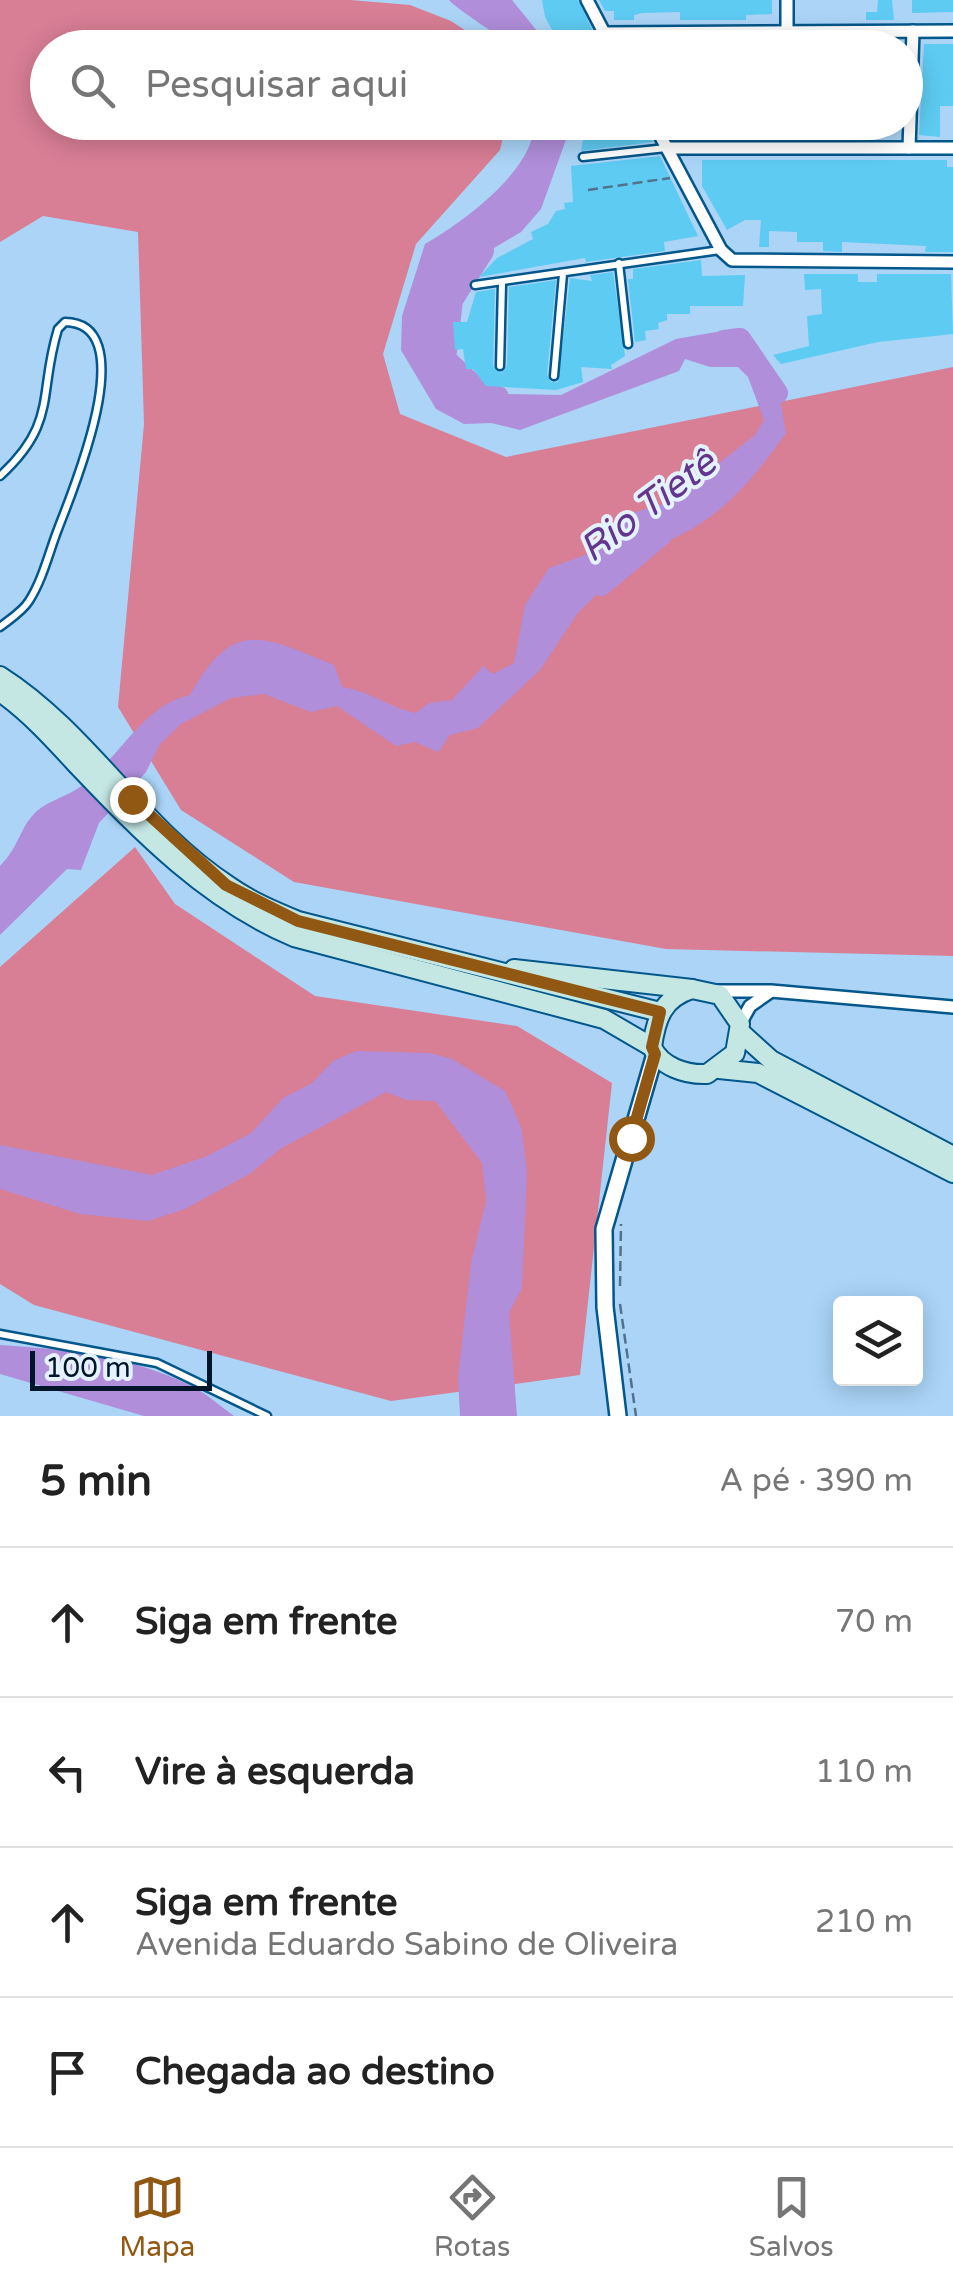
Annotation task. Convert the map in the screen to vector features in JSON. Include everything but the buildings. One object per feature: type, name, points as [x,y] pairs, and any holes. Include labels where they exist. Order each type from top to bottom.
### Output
[{"type":"main road","points":[[0,676],[57,719],[82,758]]},
{"type":"main road","points":[[0,692],[82,758],[201,884],[253,919],[294,937],[604,1019],[694,1074],[719,1069],[758,1073],[953,1173]]},
{"type":"main road","points":[[127,805],[226,885],[298,921],[660,1012]]},
{"type":"main road","points":[[471,964],[701,990],[730,1003],[740,1028],[771,1060],[953,1156]]},
{"type":"main road","points":[[659,1055],[660,1012],[668,1001],[701,990]]},
{"type":"main road","points":[[719,1069],[734,1053],[740,1028]]},
{"type":"street","points":[[587,0],[603,30]]},
{"type":"street","points":[[787,30],[788,0]]},
{"type":"street","points":[[923,31],[953,31]]},
{"type":"street","points":[[664,140],[721,250],[738,262],[953,262]]},
{"type":"street","points":[[909,140],[909,148]]},
{"type":"street","points":[[668,148],[953,148]]},
{"type":"street","points":[[701,990],[771,991],[953,1007]]},
{"type":"street","points":[[740,1028],[750,1006],[771,991]]},
{"type":"street","points":[[618,1416],[604,1307],[604,1229],[659,1055]]},
{"type":"lane","points":[[583,157],[668,148]]},
{"type":"lane","points":[[475,285],[721,250]]},
{"type":"lane","points":[[619,262],[628,344]]},
{"type":"lane","points":[[554,376],[563,274]]},
{"type":"lane","points":[[500,366],[502,284]]},
{"type":"lane","points":[[0,476],[20,458],[42,419],[58,329],[65,322],[76,322],[97,340],[100,354],[94,428],[39,583],[24,608],[0,627]]},
{"type":"lane","points":[[0,1334],[157,1362],[268,1416]]},
{"type":"path","points":[[588,190],[682,176]]},
{"type":"path","points":[[621,1211],[620,1300],[636,1416]]},
{"type":"shaded area","points":[[0,0],[350,0],[410,5],[465,30],[30,30],[30,140],[502,140],[500,150],[416,244],[383,354],[400,414],[506,457],[953,367],[953,956],[666,949],[294,882],[181,810],[118,707],[144,424],[138,232],[43,216],[0,242]]},
{"type":"shaded area","points":[[449,0],[512,0],[536,30],[489,30]]},
{"type":"shaded area","name":"Rio Tietê","points":[[566,140],[541,209],[521,232],[489,251],[453,297],[441,331],[441,354],[452,372],[501,394],[561,395],[676,339],[739,328],[762,368],[776,376],[786,433],[752,477],[718,511],[678,536],[626,556],[620,571],[577,614],[540,670],[478,728],[450,735],[438,752],[415,742],[396,746],[337,706],[311,712],[264,694],[231,698],[181,724],[160,744],[146,772],[99,823],[81,870],[67,869],[0,935],[0,866],[33,815],[94,776],[158,710],[190,695],[220,654],[235,644],[251,640],[287,646],[334,665],[342,687],[407,711],[416,713],[429,703],[452,700],[483,666],[493,674],[514,663],[525,605],[549,568],[596,551],[626,515],[669,502],[755,435],[764,420],[748,377],[738,367],[710,367],[685,359],[679,371],[520,430],[491,423],[464,424],[436,409],[401,350],[402,316],[425,244],[494,193],[523,159],[531,141]]},
{"type":"shaded area","points":[[135,847],[175,904],[315,996],[517,1026],[612,1083],[580,1375],[391,1401],[34,1305],[0,1284],[0,967]]},
{"type":"shaded area","points":[[356,1051],[430,1053],[452,1059],[505,1091],[513,1108],[522,1130],[527,1173],[522,1288],[509,1313],[517,1416],[460,1416],[458,1377],[471,1263],[486,1201],[482,1163],[435,1101],[406,1100],[386,1092],[280,1149],[251,1173],[185,1209],[148,1221],[80,1214],[0,1189],[0,1145],[152,1175],[207,1156],[251,1133],[283,1098],[312,1083],[333,1061]]},
{"type":"shaded area","points":[[0,1345],[72,1352],[144,1367],[195,1388],[234,1416],[144,1416],[0,1374]]},
{"type":"waterway","name":"Rio Tietê","points":[[483,251],[452,300],[445,359],[479,391],[498,397]]},
{"type":"waterway","name":"Rio Tietê","points":[[724,341],[740,339],[777,393]]},
{"type":"waterway","name":"Rio Tietê","points":[[601,585],[661,535]]},
{"type":"route","points":[[132,799],[226,885],[298,921],[551,988],[660,1012],[652,1047],[655,1054],[631,1138]]}]
